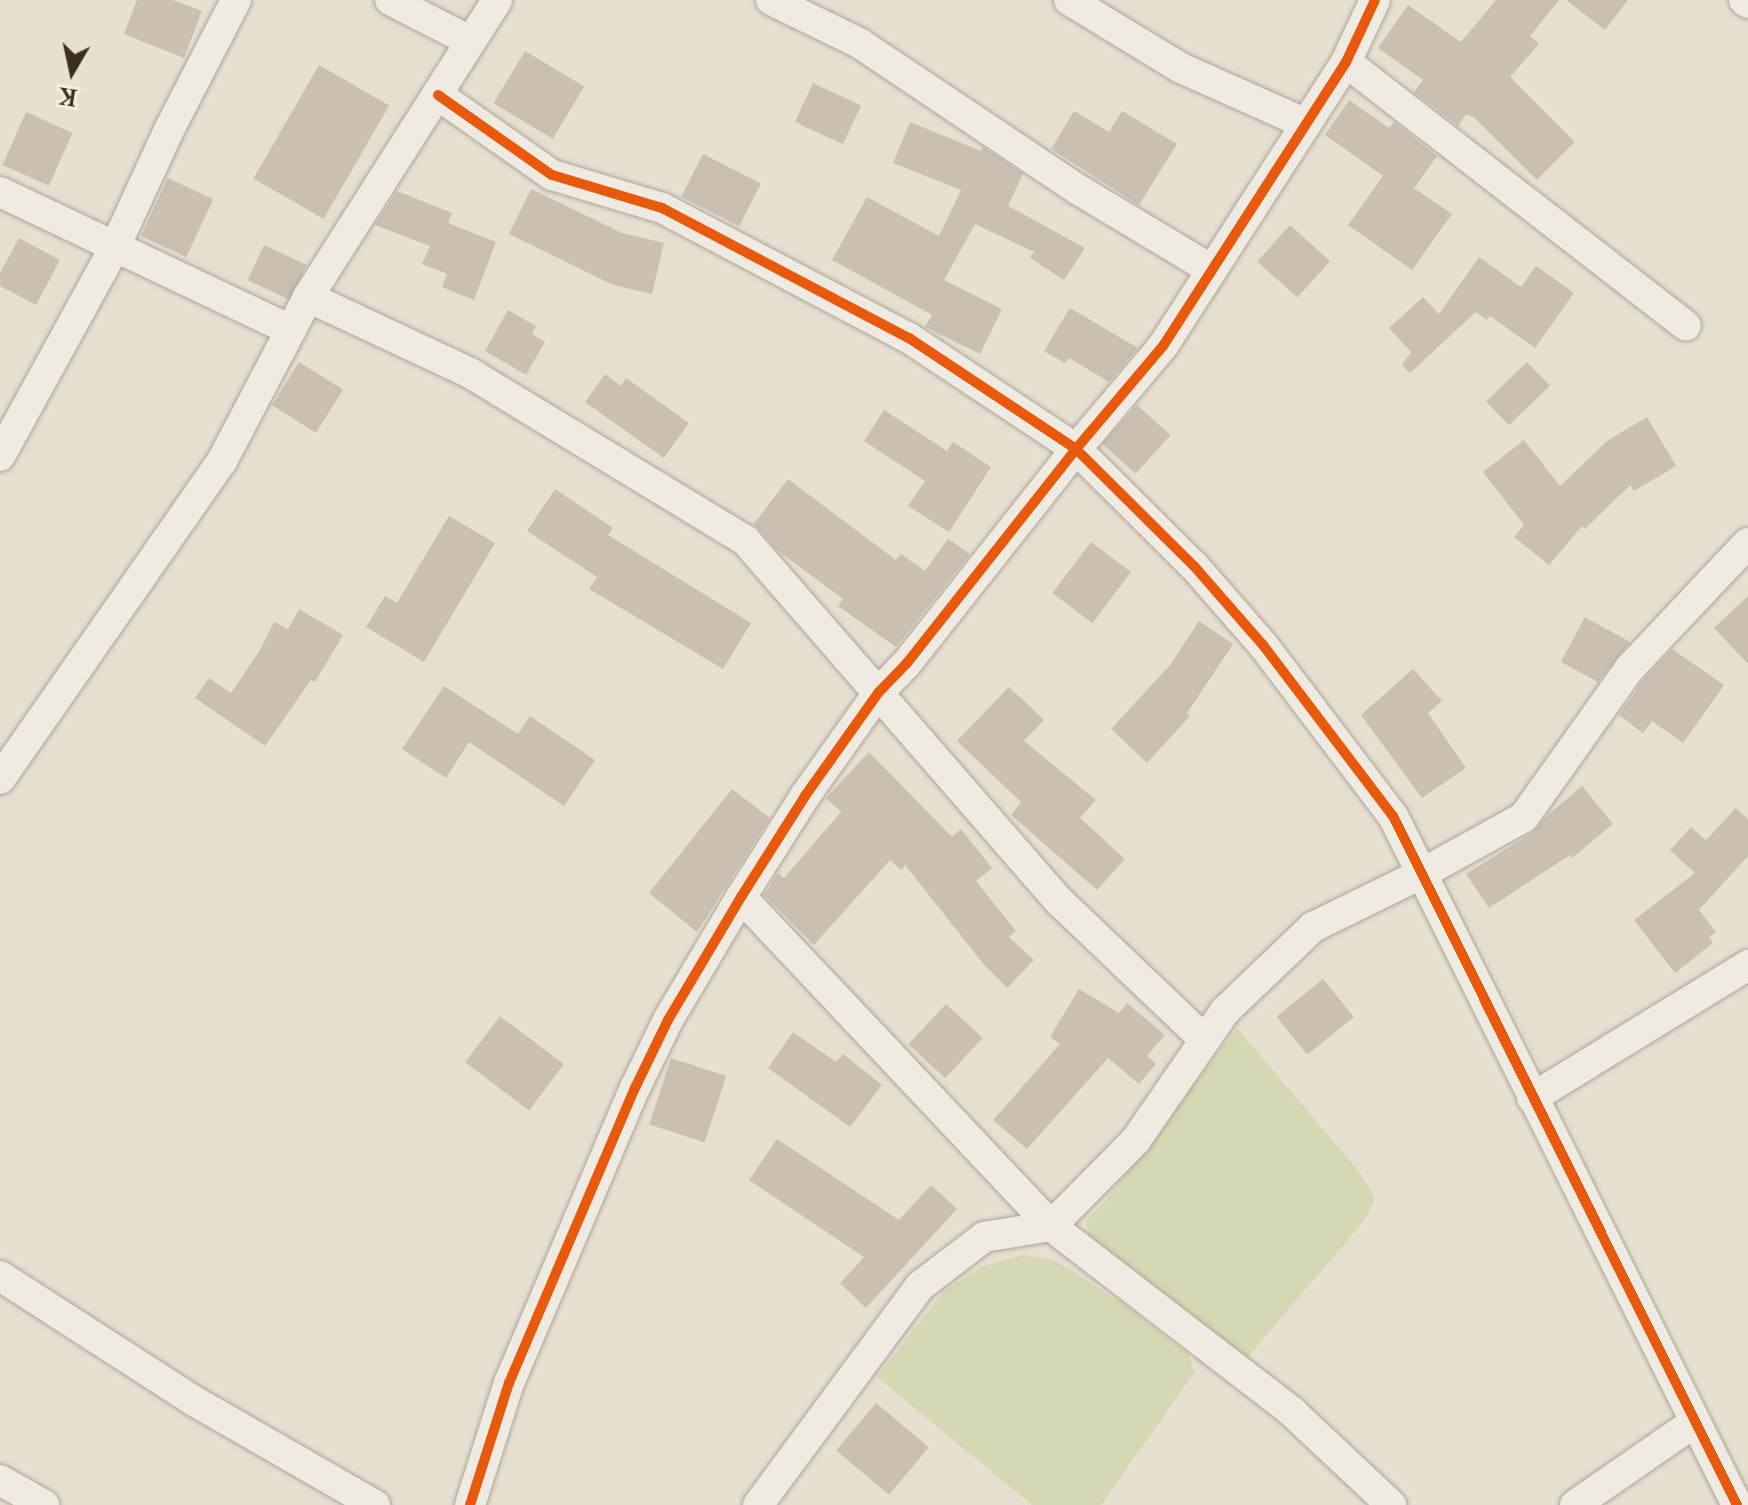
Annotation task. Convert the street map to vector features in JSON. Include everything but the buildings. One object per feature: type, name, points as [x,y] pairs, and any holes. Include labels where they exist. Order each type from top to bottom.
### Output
[{"type":"street","points":[[0,456],[115,247],[170,128],[236,0]]},
{"type":"street","points":[[390,0],[470,41]]},
{"type":"street","points":[[1,776],[222,461],[308,297],[387,168],[438,95],[497,0]]},
{"type":"street","points":[[771,0],[859,43],[1079,190],[1212,270]]},
{"type":"street","points":[[1069,0],[1181,68],[1306,124]]},
{"type":"street","points":[[470,1505],[509,1383],[635,1088],[668,1020],[741,897],[805,796],[879,692],[907,663],[1076,449],[1163,346],[1346,62],[1375,0]]},
{"type":"street","points":[[1346,62],[1686,326]]},
{"type":"street","points":[[438,95],[552,175],[662,208],[909,338],[1076,449],[1194,566],[1263,645],[1393,816],[1737,1505]]},
{"type":"street","points":[[0,192],[291,330]]},
{"type":"street","points":[[308,297],[470,373],[745,540],[1060,902],[1205,1040]]},
{"type":"street","points":[[758,1505],[920,1286],[984,1237],[1051,1226],[1136,1140],[1225,1011],[1313,927],[1421,874],[1524,817],[1630,668],[1748,543]]},
{"type":"street","points":[[741,897],[1051,1226],[1290,1410],[1391,1505]]},
{"type":"street","points":[[1532,1098],[1748,965]]},
{"type":"street","points":[[0,1276],[194,1401],[375,1505]]},
{"type":"street","points":[[1575,1505],[1695,1422]]},
{"type":"street","points":[[0,1480],[44,1505]]},
{"type":"green space","points":[[1237,1028],[1361,1174],[1375,1198],[1365,1220],[1245,1360],[1088,1235],[1086,1220],[1106,1200]]},
{"type":"green space","points":[[1023,1255],[1054,1260],[1124,1304],[1189,1355],[1194,1373],[1101,1505],[1032,1505],[877,1377],[945,1290],[984,1266]]},
{"type":"cycle path","points":[[470,1505],[509,1383],[635,1088],[668,1020],[741,897],[805,796],[879,692],[907,663],[1076,449],[1163,346],[1346,62],[1375,0]]},
{"type":"cycle path","points":[[438,95],[552,175],[662,208],[909,338],[1076,449],[1194,566],[1263,645],[1393,816],[1737,1505]]}]
